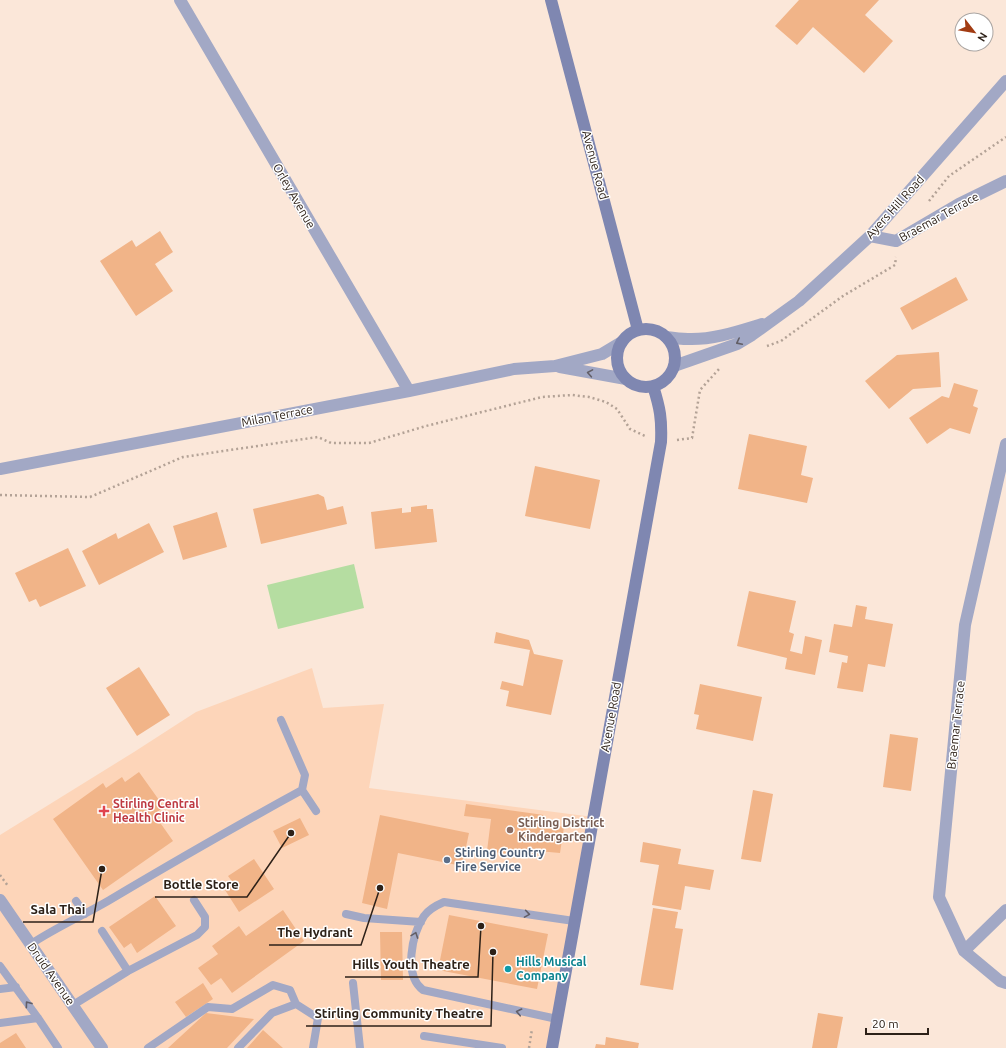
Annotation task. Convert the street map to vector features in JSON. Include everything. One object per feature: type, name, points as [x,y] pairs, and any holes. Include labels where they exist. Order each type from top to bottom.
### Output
[{"type":"street","name":"Orley Avenue","points":[[180,0],[409,392]]},
{"type":"street","name":"Avenue Road","points":[[551,0],[638,330]]},
{"type":"street","name":"Ayers Hill Road","points":[[674,366],[737,344],[799,301],[870,236],[1006,81]]},
{"type":"street","name":"Braemar Terrace","points":[[870,236],[896,241],[959,204],[1006,181]]},
{"type":"street","name":"Ayers Hill Road","points":[[666,337],[688,340],[703,339],[729,334],[771,321]]},
{"type":"street","points":[[648,329],[658,331],[666,337],[672,345],[675,356],[674,366],[670,376],[653,386],[643,387],[634,385],[626,379],[620,371],[617,362],[618,352],[622,342],[629,335],[638,330],[648,329]]},
{"type":"street","name":"Milan Terrace","points":[[0,469],[409,392],[514,369],[555,366],[602,354],[622,342]]},
{"type":"street","name":"Milan Terrace","points":[[555,366],[626,379]]},
{"type":"street","name":"Avenue Road","points":[[552,1048],[661,442],[662,422],[660,406],[653,386]]},
{"type":"street","name":"Braemar Terrace","points":[[1006,444],[965,625],[939,897],[964,951],[1000,981],[1006,983]]},
{"type":"street","name":"Druid Avenue","points":[[0,900],[102,1048]]},
{"type":"street","points":[[964,951],[1006,910]]},
{"type":"lane","points":[[281,720],[305,775],[302,790],[316,811]]},
{"type":"lane","points":[[31,944],[44,935],[85,914],[254,816],[302,790]]},
{"type":"lane","points":[[76,900],[85,914]]},
{"type":"lane","points":[[72,1005],[128,971],[196,935],[205,927],[205,917],[194,900]]},
{"type":"lane","points":[[557,1019],[423,990],[417,986],[413,978],[411,950],[415,935],[425,915],[435,905],[444,902],[574,921]]},
{"type":"lane","points":[[346,914],[364,918],[421,922]]},
{"type":"lane","points":[[102,931],[128,971]]},
{"type":"lane","points":[[0,966],[58,1048]]},
{"type":"lane","points":[[353,983],[360,1048]]},
{"type":"lane","points":[[148,1048],[208,1007],[232,1009],[273,985],[290,990],[296,1004],[318,1018],[314,1048]]},
{"type":"lane","points":[[0,989],[16,987]]},
{"type":"lane","points":[[238,1048],[272,1013],[296,1004]]},
{"type":"lane","points":[[0,1023],[38,1018]]},
{"type":"lane","points":[[424,1036],[502,1048]]},
{"type":"path","points":[[0,496],[90,497],[183,457],[318,437],[331,443],[369,442],[542,397],[572,395],[589,397],[606,402],[617,409],[630,429],[661,442]]},
{"type":"shaded area","points":[[312,668],[323,708],[384,704],[369,788],[593,817],[552,1048],[0,1048],[0,835],[196,712]]},
{"type":"green space","points":[[354,564],[364,608],[278,629],[267,585]]},
{"type":"building","points":[[799,0],[879,0],[865,15],[893,41],[864,73],[813,27],[797,45],[775,26]]},
{"type":"building","points":[[160,231],[173,252],[155,264],[173,291],[136,316],[100,261],[132,240],[136,247]]},
{"type":"building","points":[[956,277],[968,300],[912,330],[900,308]]},
{"type":"building","points":[[939,352],[941,387],[913,389],[889,409],[865,381],[897,355]]},
{"type":"building","points":[[954,383],[978,390],[973,406],[978,408],[970,434],[950,428],[927,444],[909,418],[942,396],[949,398]]},
{"type":"building","points":[[749,434],[807,446],[801,475],[813,478],[807,503],[738,489]]},
{"type":"building","points":[[535,466],[600,480],[590,529],[525,516]]},
{"type":"building","points":[[318,494],[324,497],[327,510],[343,506],[347,524],[261,544],[253,509]]},
{"type":"building","points":[[427,505],[427,509],[433,509],[437,542],[375,549],[371,512],[402,508],[402,513],[411,512],[411,507]]},
{"type":"building","points":[[217,512],[227,547],[183,560],[173,526]]},
{"type":"building","points":[[149,523],[164,552],[99,585],[82,551],[116,533],[118,539]]},
{"type":"building","points":[[68,548],[86,586],[40,607],[36,599],[29,602],[15,573]]},
{"type":"building","points":[[749,591],[796,601],[789,632],[794,634],[790,651],[802,654],[805,636],[822,640],[815,675],[785,669],[787,658],[737,646]]},
{"type":"building","points":[[856,605],[867,607],[865,619],[893,624],[885,667],[868,664],[863,692],[837,688],[842,662],[847,663],[848,656],[829,652],[834,624],[852,627]]},
{"type":"building","points":[[496,632],[529,640],[534,654],[563,660],[551,715],[506,706],[509,691],[500,689],[502,681],[523,686],[530,650],[494,643]]},
{"type":"building","points":[[139,667],[170,715],[137,736],[106,688]]},
{"type":"building","points":[[700,684],[762,697],[753,741],[696,729],[699,715],[694,714]]},
{"type":"building","points":[[890,734],[918,738],[911,791],[883,787]]},
{"type":"building","points":[[139,772],[164,807],[154,814],[173,841],[103,890],[53,819],[103,783],[106,788],[122,777],[125,782]]},
{"type":"building","points":[[753,790],[773,794],[761,862],[741,859]]},
{"type":"building","points":[[466,804],[544,815],[542,823],[564,827],[560,853],[538,851],[537,858],[487,851],[491,819],[464,816]]},
{"type":"building","name":"Stirling Country Fire Service","points":[[380,815],[469,833],[462,866],[398,853],[387,909],[362,903]]},
{"type":"building","points":[[300,818],[309,835],[282,848],[273,831]]},
{"type":"building","points":[[643,842],[681,849],[678,864],[714,870],[710,890],[685,886],[681,910],[652,905],[659,865],[640,862]]},
{"type":"building","points":[[254,859],[274,889],[239,912],[225,890],[234,884],[228,876]]},
{"type":"building","points":[[155,896],[176,926],[137,953],[131,943],[124,948],[109,927]]},
{"type":"building","points":[[653,908],[678,912],[675,928],[683,929],[673,990],[640,985]]},
{"type":"building","points":[[283,910],[304,941],[232,993],[221,978],[211,985],[198,968],[218,954],[212,946],[239,926],[246,936]]},
{"type":"building","points":[[449,915],[548,934],[537,989],[438,970]]},
{"type":"building","points":[[380,932],[402,932],[403,980],[381,980]]},
{"type":"building","points":[[203,983],[213,999],[186,1017],[175,1002]]},
{"type":"building","points":[[206,1013],[254,1019],[227,1048],[168,1048]]},
{"type":"building","points":[[818,1013],[843,1017],[837,1048],[812,1048]]},
{"type":"building","points":[[263,1030],[283,1048],[247,1048]]},
{"type":"building","points":[[16,1033],[26,1048],[0,1048],[0,1043]]},
{"type":"building","points":[[606,1037],[639,1043],[638,1048],[595,1048],[596,1044],[605,1045]]},
{"type":"place","name":"Stirling Central Health Clinic","points":[[104,811]]},
{"type":"place","name":"Stirling District Kindergarten","points":[[510,830]]},
{"type":"place","name":"Bottle Store","points":[[291,833]]},
{"type":"place","name":"Stirling Country Fire Service","points":[[447,860]]},
{"type":"place","name":"Sala Thai","points":[[102,869]]},
{"type":"place","name":"The Hydrant","points":[[380,888]]},
{"type":"place","name":"Hills Youth Theatre","points":[[481,926]]},
{"type":"place","name":"Stirling Community Theatre","points":[[493,952]]},
{"type":"place","name":"Hills Musical Company","points":[[508,969]]}]
